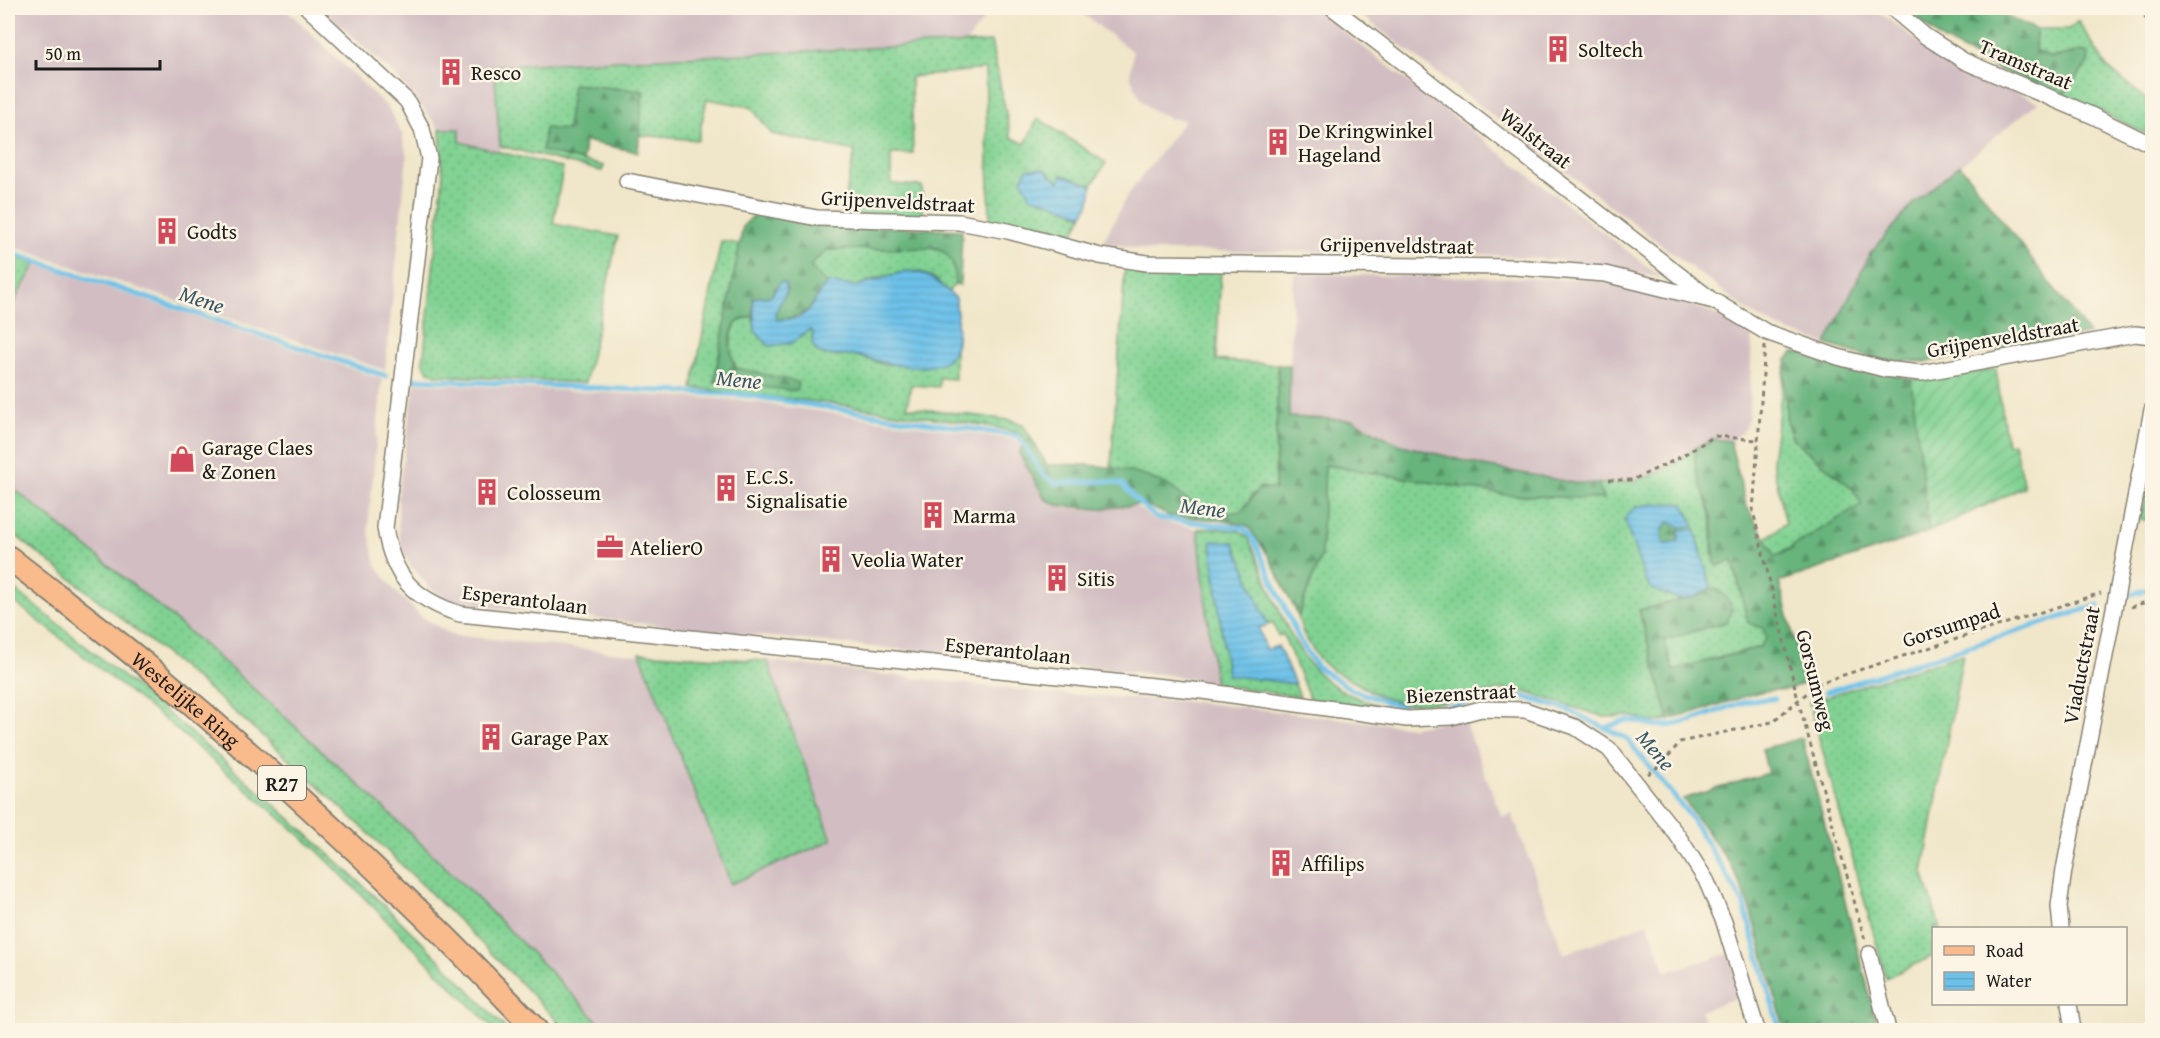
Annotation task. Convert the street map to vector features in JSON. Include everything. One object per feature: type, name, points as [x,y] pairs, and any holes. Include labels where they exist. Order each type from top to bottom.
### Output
[{"type":"main road","name":"Westelijke Ring","points":[[8,557],[149,668],[263,766],[433,924],[536,1030]]},
{"type":"street","name":"Esperantolaan","points":[[309,8],[407,101],[422,129],[429,158],[385,528],[388,549],[398,568],[410,587],[430,605],[472,616],[1202,691]]},
{"type":"street","name":"Walstraat","points":[[1333,8],[1714,301]]},
{"type":"street","name":"Tramstraat","points":[[1892,8],[1925,36],[1964,61],[2091,115],[2152,145]]},
{"type":"street","name":"Grijpenveldstraat","points":[[627,181],[817,218],[969,224],[1008,231],[1100,256],[1137,262],[1514,267],[1605,274],[1714,301],[1766,332],[1884,369],[1921,373],[2134,334],[2152,336]]},
{"type":"street","name":"Viaductstraat","points":[[2061,927],[2059,906],[2064,870],[2152,410]]},
{"type":"street","name":"Biezenstraat","points":[[1202,691],[1298,706],[1407,719],[1451,717],[1481,709],[1515,709],[1575,727],[1609,749],[1639,783],[1706,880],[1724,922],[1757,1030]]},
{"type":"street","points":[[1869,954],[1888,1030]]},
{"type":"street","points":[[2069,1005],[2073,1030]]},
{"type":"path","points":[[2141,8],[2152,31]]},
{"type":"path","name":"Gorsumweg","points":[[1766,332],[1753,511],[1798,700],[1869,954]]},
{"type":"path","points":[[1609,480],[1632,480],[1675,460],[1715,436],[1757,440]]},
{"type":"path","name":"Gorsumpad","points":[[1647,776],[1662,764],[1680,742],[1772,722],[1798,700],[1828,680],[2117,588]]},
{"type":"shaded area","points":[[8,8],[285,8],[388,108],[402,134],[407,157],[385,370],[8,245]]},
{"type":"shaded area","points":[[321,8],[992,8],[966,43],[494,66],[500,152],[459,142],[460,129],[440,129],[398,78]]},
{"type":"shaded area","points":[[1075,8],[1313,8],[1662,278],[1561,260],[1452,252],[1151,251],[1103,242],[1127,196],[1185,120],[1169,118],[1152,110],[1141,100],[1130,76],[1133,52]]},
{"type":"shaded area","points":[[1352,8],[1873,8],[1932,52],[2038,102],[1913,204],[1870,254],[1826,344],[1776,327],[1751,313]]},
{"type":"shaded area","points":[[36,264],[382,379],[368,528],[376,565],[394,590],[422,617],[452,635],[640,655],[731,884],[832,839],[767,661],[1044,693],[1195,702],[1413,727],[1463,718],[1502,817],[1512,814],[1564,954],[1648,923],[1666,972],[1731,953],[1742,996],[1700,1011],[1708,1030],[606,1030],[542,962],[342,770],[196,638],[8,484],[8,311]]},
{"type":"shaded area","points":[[1294,274],[1594,279],[1657,293],[1711,312],[1752,336],[1749,415],[1743,432],[1730,441],[1713,439],[1650,477],[1630,484],[1575,483],[1484,466],[1398,444],[1353,420],[1288,417]]},
{"type":"shaded area","points":[[415,383],[740,400],[1016,440],[1022,448],[1019,453],[1042,495],[1056,505],[1077,509],[1135,506],[1155,520],[1198,529],[1215,684],[1169,675],[476,606],[449,599],[431,589],[412,567],[403,552],[399,534],[398,495]]},
{"type":"green space","points":[[1906,8],[1985,8],[2036,29],[2035,50],[2050,58],[2083,51],[2089,54],[2088,63],[2064,94],[1997,69],[1941,39]]},
{"type":"green space","points":[[2078,21],[2107,67],[2152,104],[2152,137],[2064,94],[2088,63],[2083,51],[2050,58],[2034,50],[2036,29],[2069,29]]},
{"type":"green space","points":[[991,42],[1011,137],[1025,144],[1038,118],[1106,163],[1092,185],[1062,175],[1060,183],[1075,214],[1083,214],[1070,241],[990,220],[985,69],[911,77],[913,154],[891,154],[891,184],[922,186],[922,216],[841,216],[855,151],[772,134],[751,107],[707,99],[698,140],[638,135],[643,92],[574,84],[567,131],[542,151],[604,166],[602,171],[500,146],[494,66]]},
{"type":"green space","points":[[573,84],[643,91],[638,152],[585,141],[583,161],[542,151],[545,128],[567,130]]},
{"type":"green space","points":[[440,129],[460,129],[460,142],[563,168],[553,224],[618,236],[585,383],[436,375],[427,370],[423,362],[443,177]]},
{"type":"green space","points":[[1960,165],[2089,334],[1926,362],[1878,360],[1826,344],[1870,254],[1913,204]]},
{"type":"green space","points":[[755,214],[819,224],[962,230],[960,285],[955,284],[950,259],[938,248],[827,250],[810,266],[826,283],[808,310],[795,317],[777,320],[775,313],[783,298],[775,288],[771,296],[753,298],[753,316],[739,321],[732,330],[731,350],[736,368],[798,382],[797,391],[714,382],[743,226]]},
{"type":"green space","points":[[721,241],[740,244],[714,382],[754,373],[736,368],[731,345],[732,333],[737,322],[753,316],[755,331],[801,337],[809,330],[813,331],[812,339],[831,356],[857,356],[886,365],[949,358],[955,349],[955,379],[939,378],[939,387],[911,385],[907,407],[1010,420],[1022,424],[1031,438],[1026,440],[1019,433],[989,426],[828,403],[692,388]]},
{"type":"green space","points":[[910,247],[933,249],[950,257],[954,265],[955,284],[948,292],[934,278],[918,271],[880,277],[857,286],[826,283],[810,266],[827,250]]},
{"type":"green space","points":[[8,254],[36,264],[8,311]]},
{"type":"green space","points":[[1125,267],[1221,270],[1216,360],[1278,365],[1275,490],[1254,493],[1242,511],[1226,514],[1210,511],[1186,501],[1170,487],[1111,467]]},
{"type":"green space","points":[[1793,353],[1811,353],[1911,379],[1929,532],[1779,582],[1806,683],[1790,689],[1763,691],[1669,720],[1639,610],[1695,597],[1711,588],[1719,591],[1727,599],[1732,610],[1726,622],[1664,640],[1673,670],[1760,647],[1766,638],[1763,628],[1748,623],[1733,561],[1716,566],[1712,519],[1695,465],[1697,447],[1713,439],[1730,441],[1746,505],[1776,557],[1862,504],[1852,488],[1793,439],[1787,423],[1784,373],[1787,360]]},
{"type":"green space","points":[[1278,365],[1290,365],[1289,417],[1353,420],[1398,444],[1484,466],[1575,483],[1598,484],[1603,499],[1508,495],[1325,465],[1321,556],[1298,616],[1268,555],[1248,526],[1220,520],[1169,516],[1144,504],[1098,509],[1057,505],[1045,499],[1019,453],[1026,440],[1031,438],[1047,465],[1093,465],[1116,468],[1151,478],[1212,512],[1242,511],[1260,487],[1275,489]]},
{"type":"green space","points":[[1996,369],[2007,444],[2014,443],[2024,487],[1929,532],[1911,379],[1929,379]]},
{"type":"green space","points":[[1784,373],[1787,423],[1793,439],[1852,488],[1863,505],[1775,557],[1765,539],[1786,523],[1772,461]]},
{"type":"green space","points":[[1697,447],[1696,468],[1711,515],[1712,555],[1733,561],[1748,622],[1763,628],[1767,639],[1760,647],[1673,670],[1664,640],[1726,622],[1720,591],[1711,588],[1695,529],[1679,530],[1680,527],[1694,526],[1684,504],[1636,507],[1653,590],[1682,600],[1639,610],[1669,720],[1653,722],[1630,716],[1604,717],[1519,690],[1500,690],[1439,703],[1402,704],[1380,696],[1330,669],[1318,658],[1303,633],[1298,617],[1321,556],[1325,465],[1508,495],[1603,499],[1598,484],[1628,482],[1651,476]]},
{"type":"green space","points":[[2152,453],[2152,521],[2140,519]]},
{"type":"green space","points":[[8,484],[174,619],[303,733],[457,879],[606,1030],[566,1030],[424,886],[244,719],[110,609],[8,530]]},
{"type":"green space","points":[[1669,522],[1680,527],[1679,541],[1665,545],[1662,533]]},
{"type":"green space","points":[[1198,529],[1240,531],[1248,537],[1286,626],[1317,672],[1342,690],[1390,710],[1310,699],[1283,634],[1278,636],[1273,623],[1268,625],[1234,542],[1211,542],[1227,674],[1295,684],[1300,697],[1215,684]]},
{"type":"green space","points":[[8,584],[203,743],[328,853],[449,969],[507,1030],[495,1030],[316,849],[169,723],[8,597]]},
{"type":"green space","points":[[640,653],[767,661],[832,840],[731,884]]},
{"type":"green space","points":[[1963,654],[1923,872],[1940,927],[1932,927],[1932,956],[1886,978],[1809,702]]},
{"type":"green space","points":[[1802,738],[1879,1030],[1785,1030],[1748,902],[1732,867],[1683,799],[1768,773],[1762,749]]},
{"type":"water","points":[[1027,169],[1044,169],[1059,182],[1062,175],[1092,185],[1090,203],[1083,214],[1030,196],[1022,180]]},
{"type":"water","points":[[906,271],[927,276],[956,298],[958,331],[955,349],[948,358],[938,364],[911,367],[860,356],[823,354],[814,348],[813,332],[809,330],[792,343],[769,346],[755,331],[753,298],[771,296],[780,282],[785,283],[787,290],[775,313],[777,320],[798,318],[809,310],[826,283],[857,286]]},
{"type":"water","points":[[1670,503],[1684,504],[1694,526],[1680,527],[1669,522],[1663,530],[1663,542],[1665,545],[1679,541],[1679,530],[1695,529],[1711,588],[1695,597],[1682,600],[1653,590],[1645,580],[1625,520],[1628,514],[1637,507]]},
{"type":"water","points":[[1211,541],[1234,542],[1268,625],[1259,628],[1266,650],[1278,646],[1295,684],[1227,675]]},
{"type":"waterway","name":"Mene","points":[[8,252],[386,376]]},
{"type":"waterway","name":"Mene","points":[[413,379],[744,395],[1018,436],[1043,475],[1055,483],[1106,481],[1122,484],[1157,518],[1244,528],[1254,540],[1300,641],[1317,667],[1353,690],[1409,710],[1432,710],[1514,694],[1568,710],[1626,738],[1690,816],[1743,902],[1780,1030]]},
{"type":"waterway","points":[[2132,594],[2152,588]]},
{"type":"waterway","points":[[1826,692],[2099,605]]},
{"type":"waterway","points":[[1607,728],[1626,721],[1663,726],[1673,725],[1748,701],[1775,699]]},
{"type":"place","name":"Soltech","points":[[1558,49]]},
{"type":"place","name":"Resco","points":[[451,72]]},
{"type":"place","name":"De Kringwinkel Hageland","points":[[1278,142]]},
{"type":"place","name":"Godts","points":[[167,231]]},
{"type":"place","name":"Garage Claes & Zonen","points":[[182,459]]},
{"type":"place","name":"E.C.S. Signalisatie","points":[[726,488]]},
{"type":"place","name":"Colosseum","points":[[487,492]]},
{"type":"place","name":"Marma","points":[[933,515]]},
{"type":"place","name":"AtelierO","points":[[610,547]]},
{"type":"place","name":"Veolia Water","points":[[831,559]]},
{"type":"place","name":"Sitis","points":[[1057,578]]},
{"type":"place","name":"Garage Pax","points":[[491,737]]},
{"type":"place","name":"Affilips","points":[[1281,863]]}]
